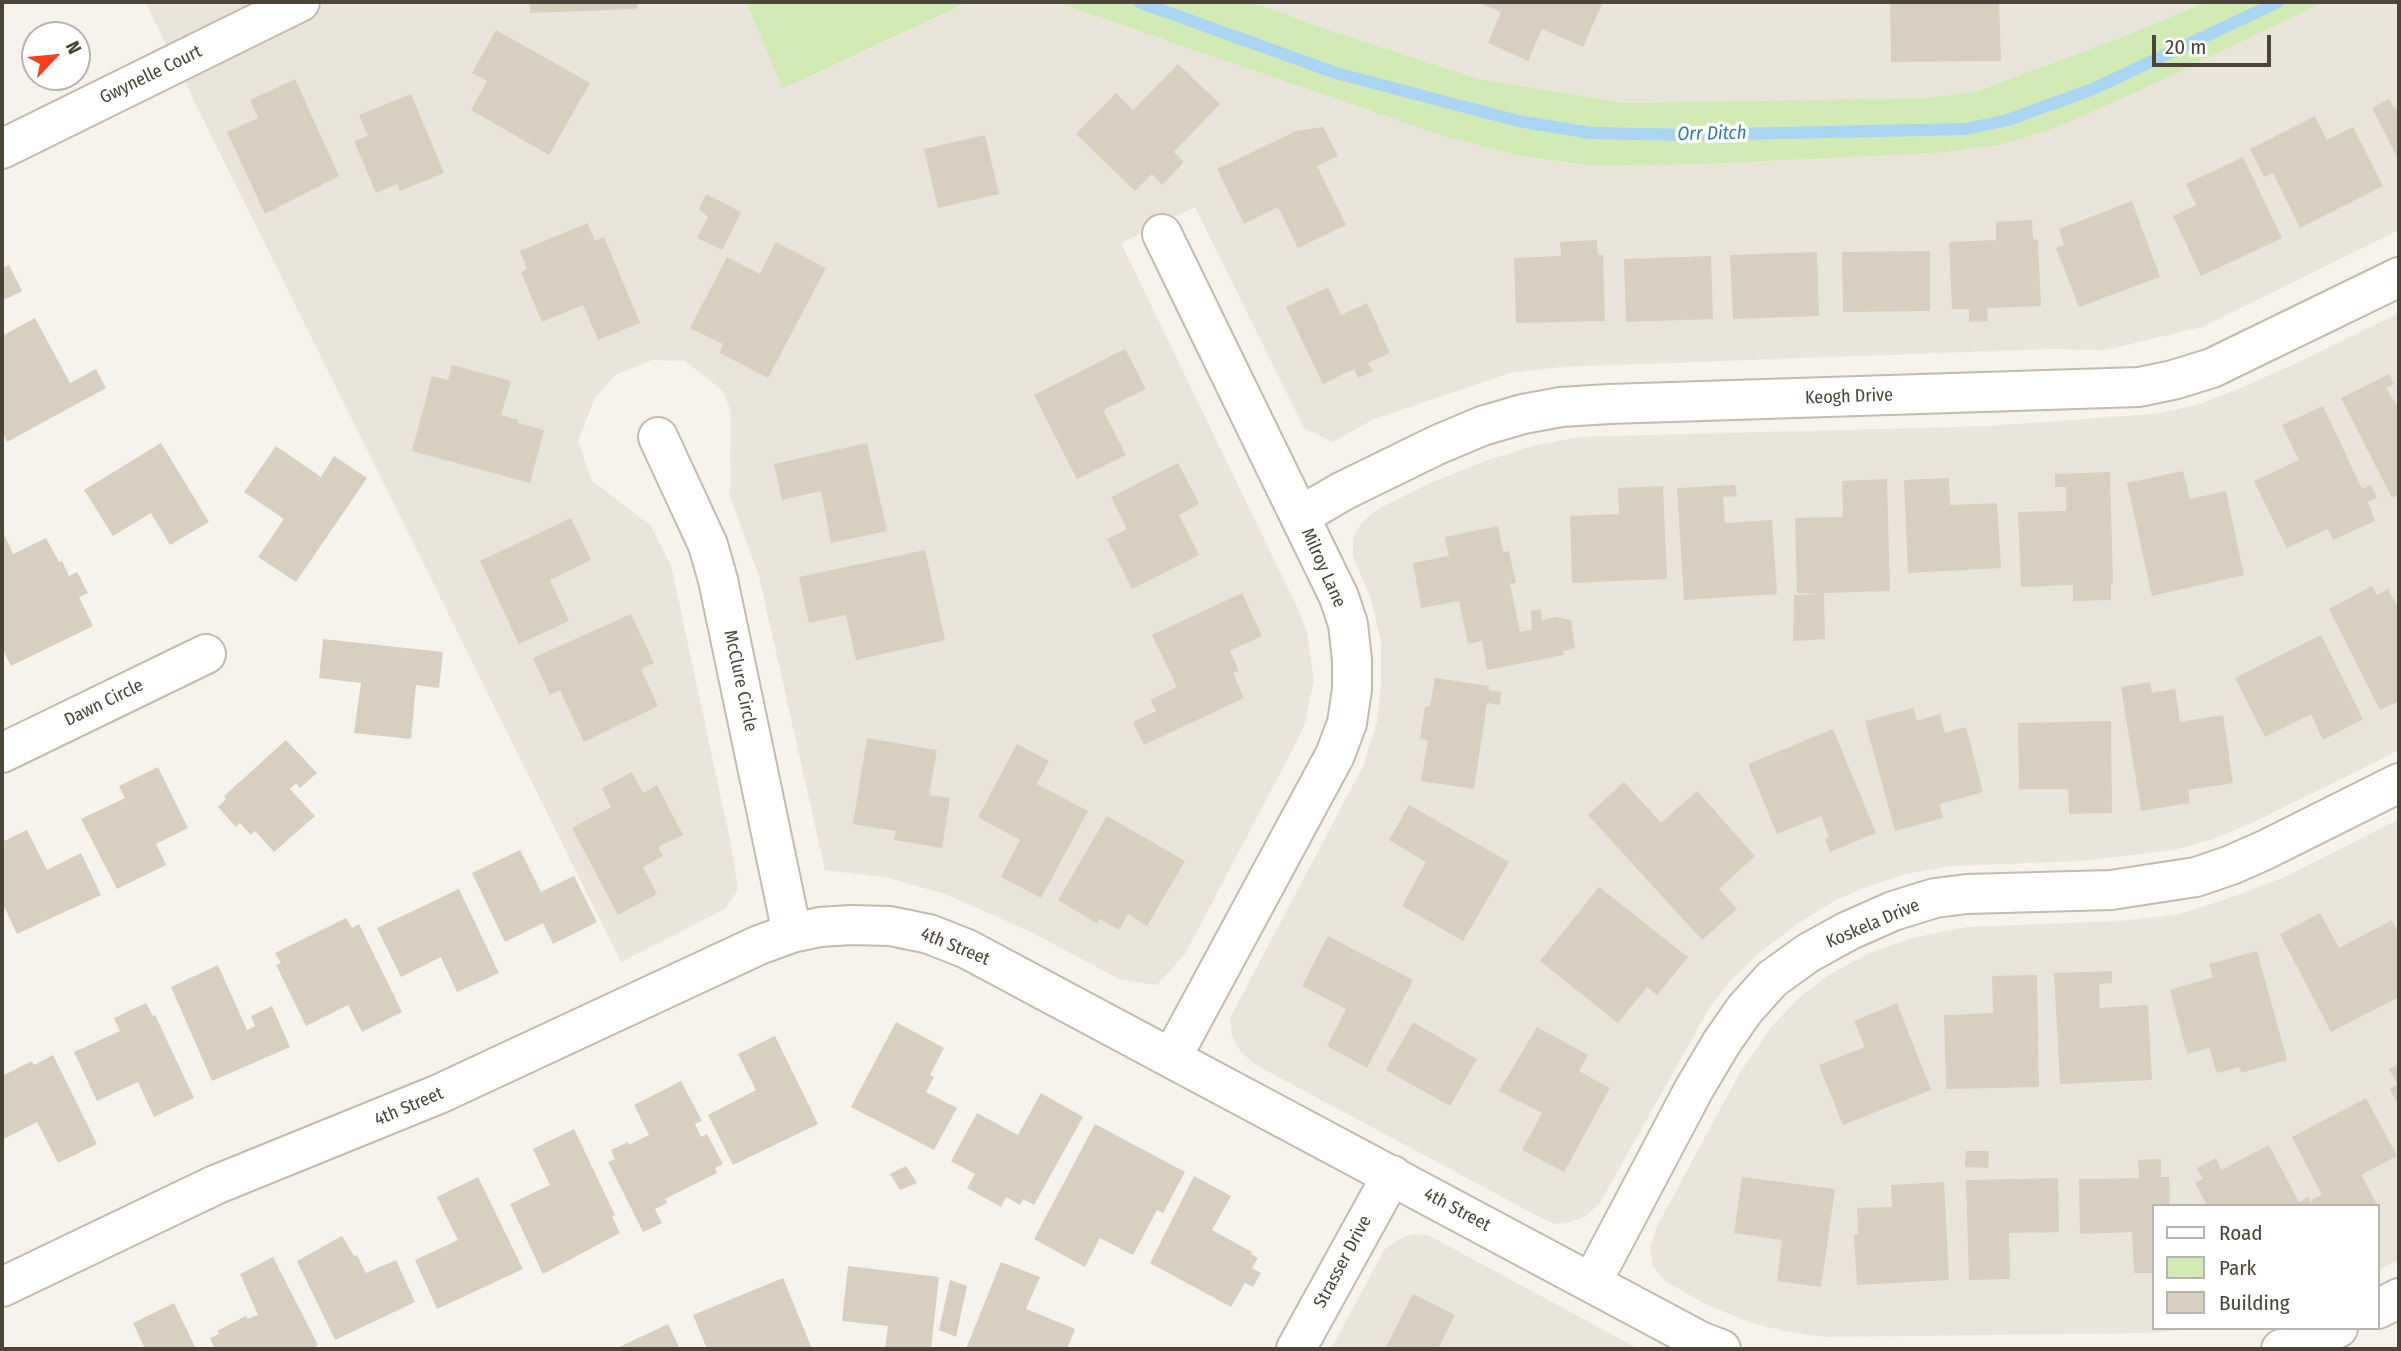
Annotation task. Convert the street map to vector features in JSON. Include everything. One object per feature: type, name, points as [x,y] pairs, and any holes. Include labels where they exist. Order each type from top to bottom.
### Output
[{"type":"street","name":"Gwynelle Court","points":[[2,149],[300,2]]},
{"type":"street","name":"Milroy Lane","points":[[1162,234],[1339,597],[1348,624],[1352,660],[1352,689],[1346,723],[1335,755],[1172,1057]]},
{"type":"street","name":"Keogh Drive","points":[[1300,516],[1343,491],[1482,426],[1561,407],[2139,387],[2173,380],[2212,368],[2399,277]]},
{"type":"street","name":"McClure Circle","points":[[658,437],[708,545],[718,580],[792,933]]},
{"type":"street","name":"Dawn Circle","points":[[2,752],[206,654]]},
{"type":"street","name":"Koskela Drive","points":[[1592,1282],[1687,1101],[1723,1042],[1745,1009],[1772,979],[1808,953],[1893,911],[1935,898],[1967,894],[2111,890],[2196,877],[2265,850],[2399,783]]},
{"type":"street","name":"4th Street","points":[[2,1287],[215,1185],[382,1119],[759,945],[792,933],[820,927],[890,926],[929,934],[967,949],[1700,1341],[1721,1349]]},
{"type":"street","name":"Strasser Drive","points":[[1296,1349],[1391,1175]]},
{"type":"street","points":[[2380,1308],[2399,1298]]},
{"type":"street","points":[[2281,1349],[2309,1342],[2334,1330]]},
{"type":"shaded area","points":[[145,2],[746,2],[784,89],[970,2],[1055,2],[1446,137],[1521,156],[1593,166],[1703,164],[1939,153],[1999,145],[2050,130],[2124,98],[2325,2],[2399,2],[2399,230],[2202,327],[2105,350],[2049,349],[1561,367],[1510,373],[1374,419],[1333,442],[1304,428],[1195,207],[1121,243],[1298,609],[1307,632],[1314,680],[1305,723],[1296,743],[1185,954],[1157,985],[1121,980],[1031,932],[948,895],[889,878],[825,870],[759,576],[730,496],[731,412],[723,391],[685,361],[652,360],[615,375],[595,398],[578,441],[592,481],[650,525],[671,565],[732,850],[738,890],[725,909],[621,962]]},
{"type":"shaded area","points":[[1252,2],[2206,2],[2130,34],[1975,92],[1923,98],[1627,103],[1479,79]]},
{"type":"shaded area","points":[[2399,313],[2399,750],[2256,821],[2214,839],[2174,850],[2082,861],[1951,866],[1906,874],[1836,900],[1764,949],[1731,980],[1710,1007],[1600,1203],[1585,1217],[1570,1222],[1556,1224],[1545,1220],[1256,1065],[1240,1051],[1232,1035],[1230,1018],[1363,766],[1377,722],[1381,642],[1371,599],[1353,556],[1353,539],[1361,523],[1380,508],[1430,483],[1488,460],[1532,446],[1578,437],[1988,426],[2154,414],[2197,405],[2238,389]]},
{"type":"shaded area","points":[[2399,819],[2399,1260],[2380,1269],[2380,1204],[2152,1204],[2152,1330],[2183,1330],[2145,1333],[1825,1337],[1752,1323],[1707,1305],[1665,1281],[1653,1266],[1650,1248],[1656,1228],[1739,1074],[1772,1026],[1799,998],[1827,976],[1869,953],[1912,938],[1966,927],[2119,921],[2179,914],[2287,876]]},
{"type":"shaded area","points":[[1413,1234],[1428,1235],[1639,1349],[1331,1349],[1384,1250],[1399,1239]]},
{"type":"green space","points":[[746,2],[969,2],[783,89]]},
{"type":"green space","points":[[1055,2],[1252,2],[1479,79],[1627,103],[1923,98],[1975,92],[2130,34],[2206,2],[2325,2],[2124,98],[2050,130],[1999,145],[1939,153],[1703,164],[1593,166],[1521,156],[1446,137]]},
{"type":"building","points":[[530,2],[637,2],[637,9],[530,13]]},
{"type":"building","points":[[1477,2],[1603,2],[1583,47],[1542,29],[1528,61],[1488,43],[1501,12]]},
{"type":"building","points":[[1890,2],[1999,2],[2001,61],[1891,62]]},
{"type":"building","points":[[496,30],[590,83],[549,155],[471,110],[487,81],[472,73]]},
{"type":"building","points":[[1178,64],[1220,104],[1174,152],[1184,162],[1162,185],[1152,174],[1135,191],[1076,134],[1116,93],[1133,110]]},
{"type":"building","points":[[295,79],[339,176],[265,214],[227,132],[258,118],[250,100]]},
{"type":"building","points":[[411,94],[444,173],[400,191],[397,184],[376,193],[354,141],[368,136],[359,115]]},
{"type":"building","points":[[2389,99],[2395,109],[2399,107],[2399,161],[2372,108]]},
{"type":"building","points":[[2315,116],[2327,140],[2353,127],[2383,186],[2300,228],[2273,173],[2264,177],[2250,149]]},
{"type":"building","points":[[1323,127],[1338,156],[1317,166],[1346,225],[1298,248],[1278,207],[1244,224],[1217,169],[1296,131]]},
{"type":"building","points":[[985,135],[999,194],[938,208],[924,149]]},
{"type":"building","points":[[2243,157],[2282,238],[2201,276],[2173,216],[2196,205],[2186,184]]},
{"type":"building","points":[[706,194],[741,212],[722,250],[697,238],[708,217],[699,209]]},
{"type":"building","points":[[2132,201],[2160,277],[2079,307],[2056,248],[2064,245],[2059,229]]},
{"type":"building","points":[[2032,220],[2033,239],[2038,240],[2041,306],[1987,308],[1988,321],[1969,322],[1969,309],[1952,309],[1949,242],[1996,240],[1996,222]]},
{"type":"building","points":[[588,223],[595,241],[604,237],[640,323],[598,340],[583,305],[542,322],[521,272],[527,269],[520,251]]},
{"type":"building","points":[[1597,240],[1598,255],[1603,255],[1605,321],[1516,323],[1514,258],[1561,256],[1560,242]]},
{"type":"building","points":[[776,242],[826,268],[768,378],[720,353],[723,344],[690,328],[727,257],[760,274]]},
{"type":"building","points":[[1930,251],[1930,311],[1843,312],[1842,252]]},
{"type":"building","points":[[1817,252],[1819,316],[1733,319],[1730,255]]},
{"type":"building","points":[[1711,256],[1713,319],[1626,322],[1624,259]]},
{"type":"building","points":[[9,265],[22,291],[2,301],[2,268]]},
{"type":"building","points":[[1328,287],[1341,315],[1367,303],[1390,353],[1368,363],[1373,371],[1358,378],[1354,369],[1323,384],[1286,307]]},
{"type":"building","points":[[35,318],[70,383],[96,369],[106,388],[7,442],[2,432],[2,336]]},
{"type":"building","points":[[1125,349],[1146,389],[1103,410],[1126,455],[1077,479],[1034,395]]},
{"type":"building","points":[[452,365],[511,381],[501,415],[544,430],[530,483],[412,451],[432,376],[448,380]]},
{"type":"building","points":[[2389,374],[2394,384],[2386,388],[2399,409],[2399,495],[2392,498],[2341,398]]},
{"type":"building","points":[[2323,406],[2362,489],[2371,485],[2377,498],[2368,502],[2375,521],[2333,540],[2328,529],[2287,548],[2254,481],[2299,460],[2282,425]]},
{"type":"building","points":[[161,443],[209,522],[170,545],[151,513],[113,536],[84,490]]},
{"type":"building","points":[[867,443],[887,531],[831,543],[821,491],[782,500],[774,464]]},
{"type":"building","points":[[276,446],[321,477],[334,456],[367,478],[296,582],[258,557],[284,519],[244,492]]},
{"type":"building","points":[[1178,463],[1199,504],[1179,515],[1199,555],[1132,589],[1107,539],[1127,529],[1111,497]]},
{"type":"building","points":[[2183,471],[2190,499],[2226,491],[2244,575],[2152,596],[2127,483]]},
{"type":"building","points":[[2110,472],[2113,583],[2111,600],[2073,601],[2073,585],[2021,587],[2018,512],[2066,511],[2066,487],[2055,487],[2055,474]]},
{"type":"building","points":[[1949,478],[1950,505],[1997,503],[2001,568],[1908,573],[1904,480]]},
{"type":"building","points":[[1887,479],[1890,591],[1824,593],[1825,639],[1793,641],[1794,595],[1821,594],[1797,593],[1795,518],[1843,517],[1842,481]]},
{"type":"building","points":[[1735,485],[1737,496],[1723,497],[1725,523],[1772,520],[1777,594],[1684,600],[1677,488]]},
{"type":"building","points":[[1663,486],[1667,579],[1572,583],[1570,516],[1619,514],[1618,488]]},
{"type":"building","points":[[571,518],[591,560],[550,580],[569,621],[519,644],[480,561]]},
{"type":"building","points":[[1498,526],[1503,552],[1509,551],[1516,583],[1510,584],[1520,632],[1532,630],[1531,611],[1541,609],[1542,620],[1556,617],[1571,620],[1575,648],[1563,651],[1564,655],[1487,670],[1482,641],[1468,644],[1459,601],[1421,608],[1413,563],[1449,556],[1445,537]]},
{"type":"building","points":[[4,534],[13,554],[46,538],[69,576],[77,572],[88,593],[79,597],[93,626],[11,666],[2,648]]},
{"type":"building","points":[[925,550],[945,640],[856,660],[846,615],[809,623],[799,577]]},
{"type":"building","points":[[2372,586],[2377,595],[2388,589],[2399,609],[2399,701],[2380,710],[2329,609]]},
{"type":"building","points":[[1242,593],[1262,636],[1230,651],[1239,671],[1233,673],[1244,698],[1144,745],[1133,722],[1156,711],[1150,700],[1177,687],[1152,635]]},
{"type":"building","points":[[631,614],[654,663],[641,669],[658,706],[584,742],[560,690],[550,695],[533,658]]},
{"type":"building","points":[[2321,635],[2363,719],[2323,740],[2311,714],[2265,737],[2235,678]]},
{"type":"building","points":[[323,639],[443,652],[439,688],[416,685],[411,739],[354,733],[361,683],[319,678]]},
{"type":"building","points":[[1435,678],[1489,686],[1489,690],[1501,692],[1500,705],[1487,703],[1474,789],[1421,781],[1428,740],[1420,739],[1425,707],[1430,706]]},
{"type":"building","points":[[2150,682],[2152,693],[2175,689],[2180,722],[2223,715],[2233,783],[2188,790],[2190,803],[2141,811],[2121,687]]},
{"type":"building","points":[[1913,708],[1917,721],[1940,714],[1945,733],[1966,727],[1983,792],[1940,804],[1943,818],[1895,831],[1865,721]]},
{"type":"building","points":[[2111,721],[2112,813],[2069,814],[2068,789],[2019,789],[2018,723]]},
{"type":"building","points":[[1833,729],[1876,833],[1830,852],[1825,839],[1829,837],[1821,816],[1777,834],[1748,764]]},
{"type":"building","points":[[867,738],[937,750],[929,795],[950,798],[942,848],[894,840],[896,831],[853,824]]},
{"type":"building","points":[[286,740],[317,773],[300,788],[296,783],[290,789],[315,816],[274,852],[255,831],[251,835],[240,823],[236,827],[218,807],[226,799],[224,796]]},
{"type":"building","points":[[1017,744],[1049,761],[1037,784],[1088,811],[1041,898],[1001,877],[1020,840],[978,817]]},
{"type":"building","points":[[158,767],[188,828],[156,844],[166,865],[117,889],[81,819],[125,798],[119,786]]},
{"type":"building","points":[[632,772],[643,793],[657,785],[683,835],[658,847],[663,856],[643,867],[657,894],[618,915],[572,828],[611,807],[602,788]]},
{"type":"building","points":[[1624,782],[1661,823],[1697,791],[1755,856],[1719,889],[1737,909],[1702,940],[1588,815]]},
{"type":"building","points":[[1409,805],[1509,862],[1463,941],[1402,906],[1426,862],[1389,840]]},
{"type":"building","points":[[1107,816],[1185,861],[1147,926],[1128,914],[1119,930],[1100,919],[1097,923],[1058,900]]},
{"type":"building","points":[[27,830],[47,870],[81,853],[101,895],[17,934],[2,902],[2,842]]},
{"type":"building","points":[[520,850],[541,892],[574,876],[597,922],[553,944],[543,923],[505,942],[472,873]]},
{"type":"building","points":[[1599,887],[1688,957],[1657,995],[1647,987],[1618,1023],[1540,961]]},
{"type":"building","points":[[459,889],[499,973],[457,992],[441,957],[401,977],[377,928]]},
{"type":"building","points":[[2320,913],[2339,948],[2392,920],[2399,934],[2399,997],[2331,1032],[2280,934]]},
{"type":"building","points":[[346,918],[352,928],[359,924],[402,1012],[362,1032],[348,1005],[306,1026],[276,965],[281,963],[275,953]]},
{"type":"building","points":[[1328,936],[1413,980],[1367,1068],[1327,1046],[1346,1009],[1302,986]]},
{"type":"building","points":[[2257,951],[2287,1060],[2241,1073],[2239,1067],[2217,1073],[2209,1048],[2187,1054],[2170,990],[2213,977],[2209,964]]},
{"type":"building","points":[[218,965],[247,1030],[255,1026],[251,1016],[272,1006],[290,1047],[212,1081],[171,987]]},
{"type":"building","points":[[2112,971],[2112,983],[2099,984],[2100,1008],[2148,1005],[2152,1080],[2060,1084],[2054,973]]},
{"type":"building","points":[[2037,975],[2039,1087],[1946,1089],[1944,1015],[1993,1013],[1992,976]]},
{"type":"building","points":[[146,1003],[153,1016],[155,1015],[194,1098],[154,1117],[138,1082],[97,1101],[74,1052],[120,1031],[114,1018]]},
{"type":"building","points":[[1897,1003],[1931,1090],[1843,1125],[1819,1065],[1865,1047],[1854,1021]]},
{"type":"building","points":[[896,1022],[944,1048],[930,1075],[934,1077],[926,1092],[957,1108],[934,1150],[851,1107]]},
{"type":"building","points":[[1413,1022],[1477,1059],[1450,1106],[1386,1070]]},
{"type":"building","points":[[1537,1027],[1588,1055],[1579,1071],[1610,1088],[1564,1172],[1522,1150],[1542,1113],[1499,1091]]},
{"type":"building","points":[[775,1036],[818,1124],[733,1165],[708,1115],[756,1090],[738,1054]]},
{"type":"building","points":[[53,1055],[97,1144],[58,1163],[37,1122],[2,1140],[2,1076],[32,1061],[34,1065]]},
{"type":"building","points":[[2399,1064],[2399,1107],[2390,1089],[2397,1084],[2389,1069]]},
{"type":"building","points":[[681,1081],[702,1121],[695,1124],[701,1137],[707,1134],[723,1164],[715,1168],[717,1173],[665,1199],[667,1203],[655,1209],[662,1223],[643,1232],[608,1162],[615,1159],[611,1150],[649,1135],[634,1105]]},
{"type":"building","points":[[1041,1093],[1083,1117],[1034,1205],[1023,1199],[1020,1205],[1006,1197],[1001,1207],[967,1188],[975,1174],[951,1161],[977,1113],[1018,1135]]},
{"type":"building","points":[[2366,1098],[2397,1156],[2361,1175],[2377,1204],[2313,1204],[2311,1200],[2322,1195],[2292,1137]]},
{"type":"building","points":[[1095,1124],[1185,1172],[1163,1213],[1157,1210],[1133,1255],[1100,1238],[1085,1267],[1034,1239]]},
{"type":"building","points":[[574,1129],[615,1215],[612,1216],[620,1233],[543,1274],[510,1204],[550,1185],[533,1149]]},
{"type":"building","points":[[2269,1145],[2299,1202],[2308,1197],[2312,1204],[2206,1204],[2195,1182],[2203,1179],[2197,1168],[2216,1158],[2221,1170]]},
{"type":"building","points":[[1966,1151],[1989,1151],[1988,1168],[1965,1167]]},
{"type":"building","points":[[2161,1159],[2161,1177],[2169,1177],[2170,1204],[2152,1204],[2152,1273],[2134,1273],[2132,1232],[2080,1234],[2079,1179],[2139,1178],[2138,1160]]},
{"type":"building","points":[[906,1166],[917,1183],[900,1190],[890,1174]]},
{"type":"building","points":[[1194,1176],[1231,1196],[1212,1230],[1258,1258],[1252,1268],[1261,1273],[1253,1287],[1245,1283],[1231,1307],[1150,1263]]},
{"type":"building","points":[[478,1177],[523,1269],[437,1309],[415,1260],[458,1240],[437,1197]]},
{"type":"building","points":[[1742,1177],[1835,1189],[1821,1287],[1777,1281],[1782,1240],[1734,1233]]},
{"type":"building","points":[[2058,1178],[2059,1232],[2009,1233],[2010,1279],[1969,1280],[1966,1180]]},
{"type":"building","points":[[1944,1182],[1949,1280],[1857,1285],[1854,1235],[1858,1234],[1857,1208],[1892,1207],[1891,1185]]},
{"type":"building","points":[[342,1236],[354,1256],[357,1255],[366,1273],[396,1260],[415,1302],[335,1340],[297,1261]]},
{"type":"building","points":[[273,1257],[318,1345],[312,1349],[215,1349],[210,1338],[219,1334],[217,1331],[246,1316],[247,1319],[258,1315],[240,1274]]},
{"type":"building","points":[[1001,1262],[1040,1277],[1026,1309],[1075,1329],[1067,1349],[966,1349]]},
{"type":"building","points":[[848,1266],[939,1277],[931,1349],[885,1349],[888,1326],[842,1321]]},
{"type":"building","points":[[783,1278],[812,1349],[707,1349],[693,1315]]},
{"type":"building","points":[[950,1280],[967,1286],[956,1337],[939,1330]]},
{"type":"building","points":[[1413,1294],[1455,1315],[1438,1349],[1385,1349]]},
{"type":"building","points":[[174,1303],[196,1349],[145,1349],[133,1323]]},
{"type":"building","points":[[668,1324],[680,1349],[615,1349]]},
{"type":"waterway","name":"Orr Ditch","points":[[1139,2],[1336,73],[1518,121],[1591,133],[1689,135],[1965,129],[2008,120],[2093,89],[2278,2]]}]
